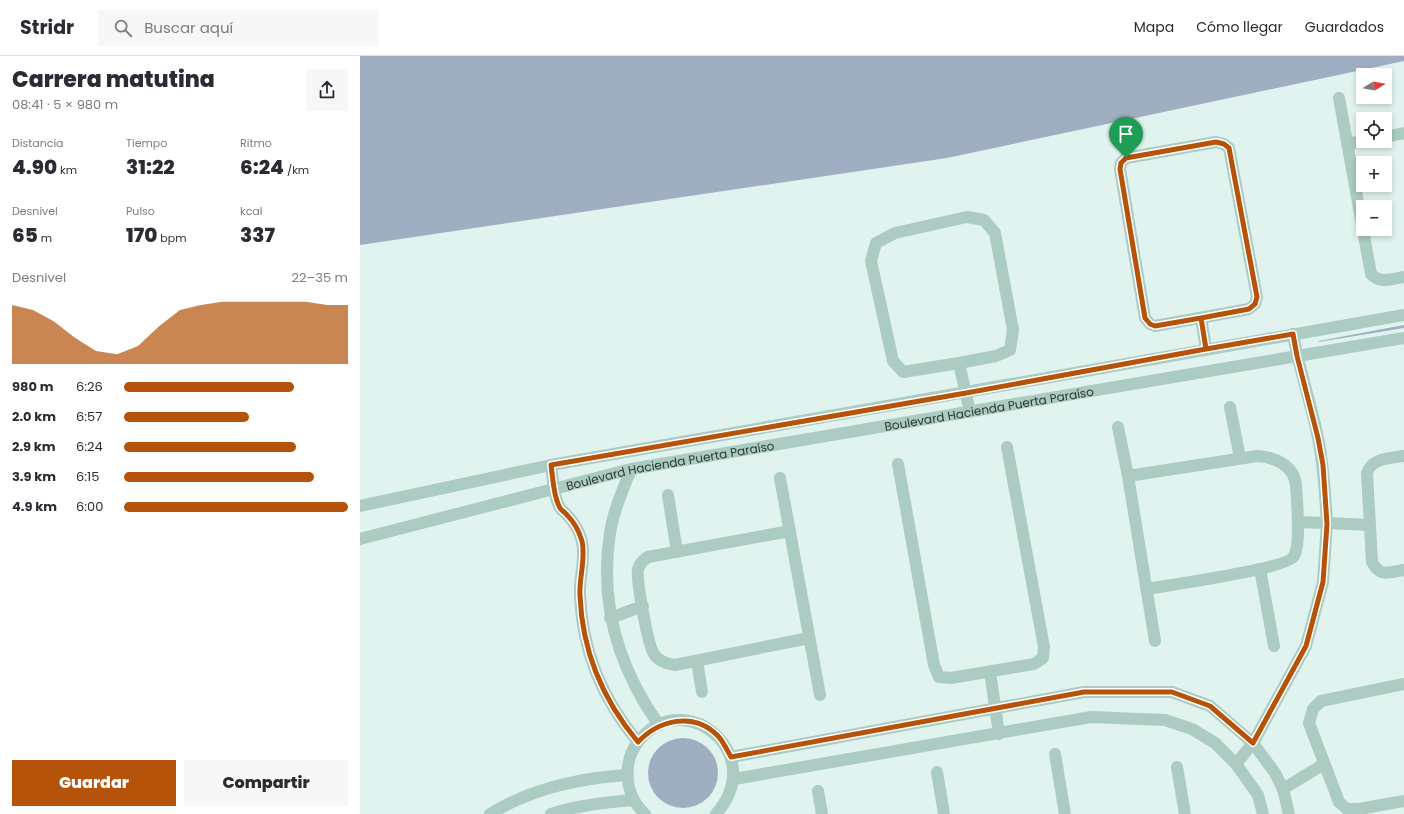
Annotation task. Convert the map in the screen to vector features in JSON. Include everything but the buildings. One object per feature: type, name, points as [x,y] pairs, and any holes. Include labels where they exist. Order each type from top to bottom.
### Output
[{"type":"street","points":[[1339,98],[1371,274],[1377,279],[1384,280],[1404,277]]},
{"type":"street","points":[[1392,136],[1404,133]]},
{"type":"street","points":[[1216,142],[1224,144],[1229,148],[1257,297],[1255,304],[1249,309],[1201,318],[1155,326],[1150,324],[1145,318],[1120,169],[1121,163],[1126,158],[1216,142]]},
{"type":"street","points":[[1347,144],[1356,142]]},
{"type":"street","points":[[967,217],[984,220],[995,233],[1012,330],[1010,350],[996,356],[959,363],[903,372],[893,361],[871,261],[876,243],[895,234],[967,217]]},
{"type":"street","name":"Boulevard Hacienda Puerta Paraíso","points":[[1404,315],[551,465],[555,490],[631,469],[1404,338]]},
{"type":"street","points":[[1201,318],[1206,349]]},
{"type":"street","points":[[1236,764],[1253,743],[1306,646],[1323,582],[1327,524],[1323,465],[1293,334]]},
{"type":"street","points":[[959,363],[970,412]]},
{"type":"street","points":[[1230,407],[1240,458]]},
{"type":"street","points":[[1118,427],[1128,476],[1155,641]]},
{"type":"street","points":[[898,464],[934,665],[939,677],[951,678],[990,672],[1034,664],[1043,658],[1044,647],[1007,447]]},
{"type":"street","points":[[1128,476],[1240,458],[1265,456],[1286,466],[1292,471],[1295,478],[1298,522],[1296,550],[1294,556],[1289,561],[1260,569],[1147,589]]},
{"type":"street","points":[[1404,456],[1375,462],[1369,467],[1367,472],[1372,562],[1376,570],[1382,573],[1404,570]]},
{"type":"street","points":[[360,506],[551,465]]},
{"type":"street","points":[[631,469],[610,532],[607,576],[610,618],[629,677],[659,725]]},
{"type":"street","points":[[780,478],[820,695]]},
{"type":"street","points":[[360,539],[555,490],[559,507],[573,521],[581,539],[583,549],[580,594],[582,619],[586,643],[593,667],[614,710],[638,742]]},
{"type":"street","points":[[668,495],[677,552]]},
{"type":"street","points":[[1298,522],[1370,525]]},
{"type":"street","points":[[790,531],[648,557],[641,563],[638,574],[642,606],[653,653],[656,658],[668,664],[675,665],[697,661],[809,638]]},
{"type":"street","points":[[1260,569],[1274,646]]},
{"type":"street","points":[[610,618],[642,606]]},
{"type":"street","points":[[697,661],[702,692]]},
{"type":"street","points":[[990,672],[998,734]]},
{"type":"street","points":[[1404,684],[1321,700],[1313,709],[1309,723],[1339,802],[1347,809],[1404,801]]},
{"type":"street","points":[[731,757],[1084,692],[1172,692],[1210,706],[1253,743],[1276,773],[1283,789],[1289,814]]},
{"type":"street","points":[[734,779],[1091,717],[1164,720],[1192,729],[1215,743],[1236,764],[1258,795],[1263,814]]},
{"type":"street","points":[[646,814],[634,800],[629,788],[627,775],[632,752],[647,732],[659,725],[674,721],[690,721],[705,726],[718,736],[731,757],[734,779],[731,793],[725,805],[716,814]]},
{"type":"street","points":[[1054,754],[1065,814]]},
{"type":"street","points":[[1283,789],[1324,764]]},
{"type":"street","points":[[1177,767],[1185,814]]},
{"type":"street","points":[[937,772],[944,814]]},
{"type":"street","points":[[490,814],[512,802],[553,786],[579,780],[627,775]]},
{"type":"street","points":[[818,791],[822,814]]},
{"type":"street","points":[[551,814],[584,805],[608,801],[634,800]]},
{"type":"shaded area","points":[[360,56],[1404,56],[1404,61],[1371,68],[1356,68],[1356,71],[947,158],[360,245]]},
{"type":"shaded area","points":[[1404,325],[1404,328],[1318,342],[1319,341]]},
{"type":"shaded area","points":[[676,738],[690,738],[703,743],[713,753],[718,766],[718,780],[713,793],[703,803],[690,808],[676,808],[663,803],[653,793],[648,780],[648,766],[653,753],[663,743]]},
{"type":"route","points":[[1126,158],[1121,163],[1120,169],[1145,318],[1150,324],[1155,326],[1201,318],[1206,349],[966,393],[551,465],[559,507],[573,521],[581,539],[583,549],[580,594],[582,619],[586,643],[593,667],[602,689],[614,710],[638,742],[647,732],[659,725],[674,721],[690,721],[705,726],[718,736],[731,757],[1084,692],[1138,691],[1172,692],[1210,706],[1240,730],[1253,743],[1306,646],[1323,582],[1327,524],[1323,465],[1318,438],[1297,356],[1293,334],[1206,349],[1201,318],[1249,309],[1255,304],[1257,297],[1229,148],[1224,144],[1216,142],[1126,158]]}]
